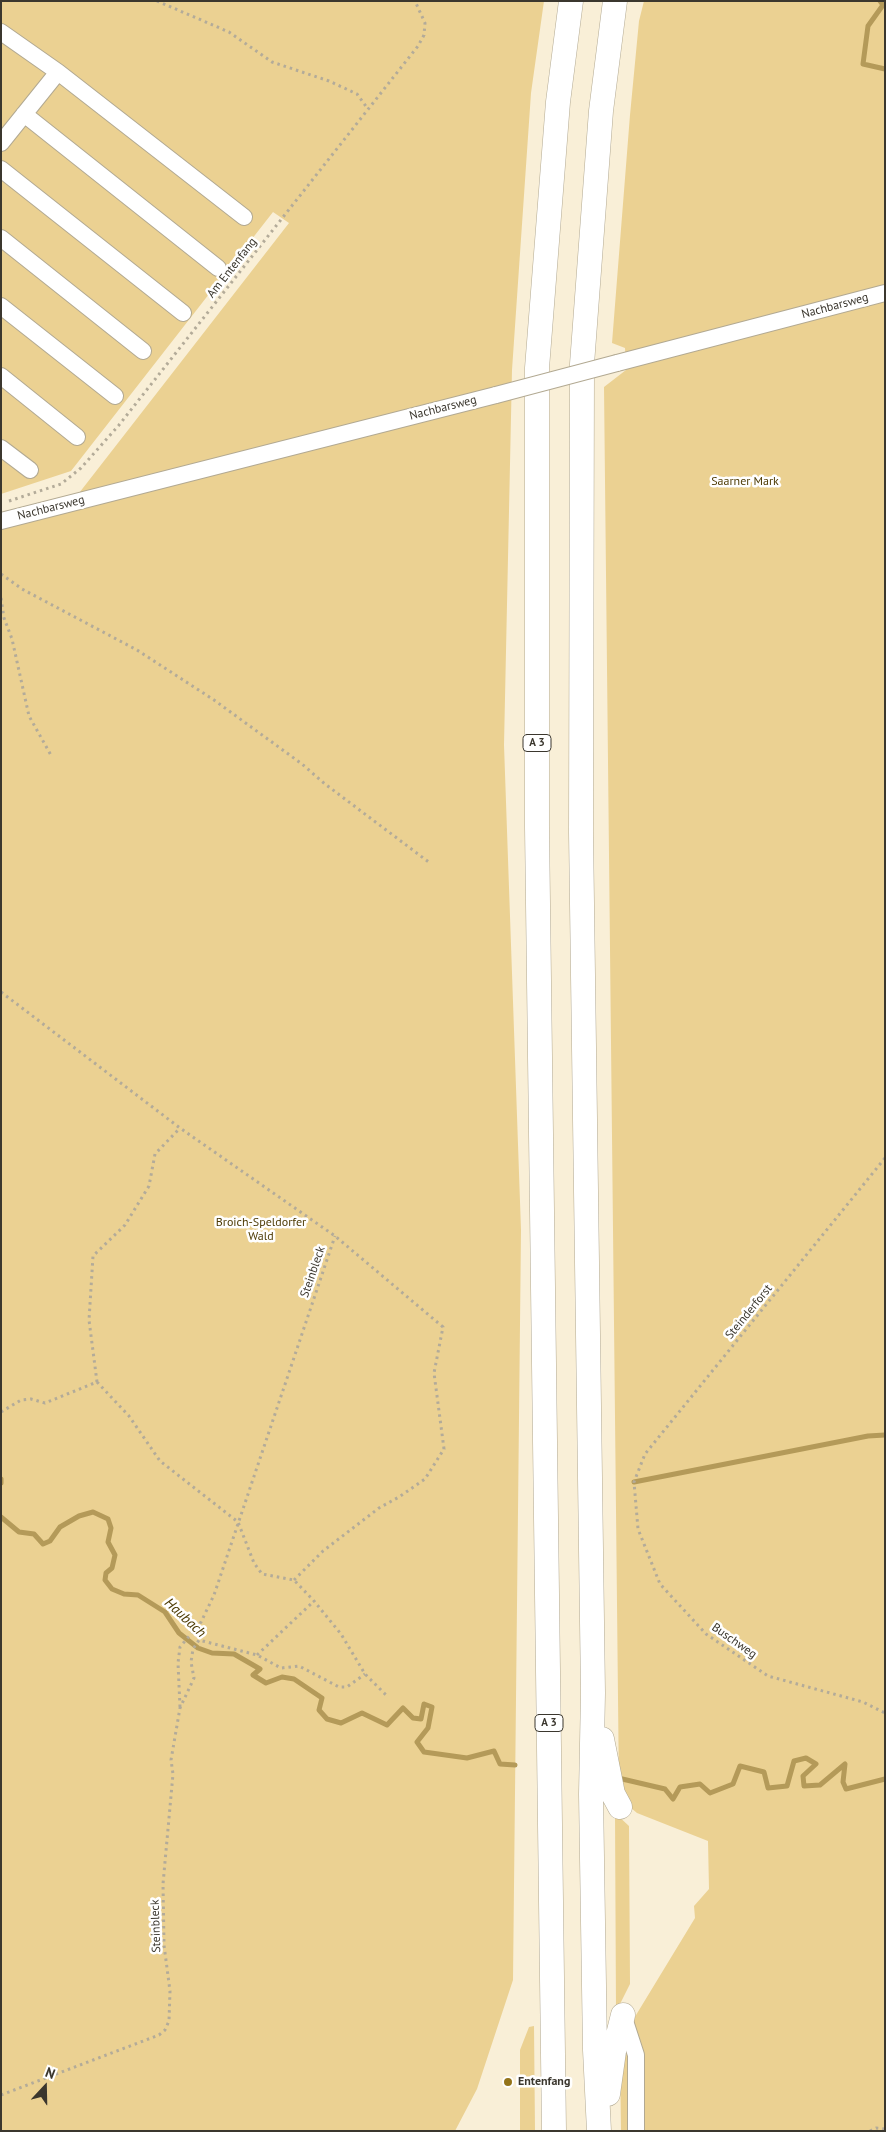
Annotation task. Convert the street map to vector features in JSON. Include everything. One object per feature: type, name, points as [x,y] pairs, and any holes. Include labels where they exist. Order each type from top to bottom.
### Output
[{"type":"highway","name":"A 3","points":[[554,2131],[537,817],[536,368],[558,102],[571,1]]},
{"type":"highway","points":[[599,2131],[595,2050],[591,1803],[593,1693],[581,832],[582,364],[602,111],[615,1]]},
{"type":"highway","points":[[593,1693],[612,1794],[620,1807]]},
{"type":"highway","points":[[604,2131],[614,2051],[623,2015]]},
{"type":"lane","points":[[4,40],[58,72],[244,217]]},
{"type":"lane","points":[[1,143],[58,72]]},
{"type":"lane","points":[[24,114],[218,268]]},
{"type":"lane","points":[[1,169],[182,313]]},
{"type":"lane","points":[[1,238],[143,351]]},
{"type":"lane","name":"Nachbarsweg","points":[[1,521],[496,395],[885,293]]},
{"type":"lane","points":[[1,306],[114,396]]},
{"type":"lane","points":[[1,376],[77,437]]},
{"type":"lane","points":[[1,448],[30,470]]},
{"type":"lane","points":[[623,2015],[636,2055],[636,2131]]},
{"type":"path","points":[[158,1],[229,32],[272,62],[329,81],[357,94],[368,109]]},
{"type":"path","name":"Am Entenfang","points":[[1,504],[61,484],[81,468],[119,425],[418,46],[424,34],[426,23],[415,1]]},
{"type":"path","points":[[1,574],[22,589],[137,650],[214,700],[302,764],[325,784],[430,863]]},
{"type":"path","points":[[1,598],[4,618],[12,639],[29,716],[52,757]]},
{"type":"path","name":"Steinbleck","points":[[1,992],[180,1128],[335,1236],[214,1595],[201,1622],[183,1642],[178,1654],[180,1708],[170,1760],[173,1774],[163,1884],[164,1945],[170,1991],[170,2010],[165,2030],[159,2035],[1,2095]]},
{"type":"path","points":[[180,1128],[155,1154],[149,1186],[125,1226],[94,1256],[89,1320],[97,1382],[129,1416],[160,1461],[238,1522],[254,1563],[262,1574],[294,1580],[314,1601],[341,1634],[365,1674],[387,1696]]},
{"type":"path","name":"Steinderforst","points":[[634,1482],[645,1454],[885,1158]]},
{"type":"path","points":[[294,1580],[324,1551],[379,1508],[399,1497],[424,1478],[444,1449],[434,1373],[443,1327],[335,1236]]},
{"type":"path","points":[[1,1412],[20,1400],[31,1399],[46,1404],[97,1382]]},
{"type":"path","name":"Buschweg","points":[[634,1482],[638,1529],[660,1584],[706,1634],[768,1676],[863,1702],[885,1713]]},
{"type":"path","points":[[314,1601],[257,1655],[281,1668],[299,1666],[339,1687],[347,1687],[365,1674]]},
{"type":"path","name":"Steinbleck","points":[[180,1708],[194,1678],[190,1662],[192,1649],[199,1640],[257,1655]]},
{"type":"path","points":[[870,2131],[876,2128],[885,2129]]},
{"type":"green space","name":"Broich-Speldorfer Wald","points":[[1,1],[544,1],[531,93],[512,370],[504,745],[521,1230],[513,1980],[477,2089],[455,2131],[1,2131],[1,528],[69,506],[289,223],[273,212],[71,471],[1,494]]},
{"type":"green space","name":"Saarner Mark","points":[[644,1],[885,1],[885,2131],[644,2131],[633,2020],[695,1918],[694,1906],[709,1889],[708,1841],[637,1813],[624,1802],[619,1791],[604,387],[626,370],[625,348],[612,343],[630,115],[639,21]]},
{"type":"green space","points":[[615,1813],[629,1826],[630,1984],[616,2012]]},
{"type":"green space","points":[[534,2026],[535,2131],[520,2131],[520,2050],[529,2027]]},
{"type":"green space","points":[[630,2054],[631,2131],[621,2131],[620,2055]]},
{"type":"waterway","points":[[880,1],[883,5],[868,26],[863,64],[885,69]]},
{"type":"waterway","points":[[634,1482],[868,1436],[885,1435]]},
{"type":"waterway","name":"Haubach","points":[[1,1517],[19,1532],[34,1534],[43,1544],[50,1541],[60,1527],[79,1516],[93,1512],[108,1519],[111,1528],[108,1542],[115,1555],[112,1568],[106,1573],[105,1580],[112,1589],[124,1594],[138,1595],[165,1612],[179,1633],[198,1648],[212,1653],[234,1654],[260,1669],[253,1675],[266,1683],[282,1677],[294,1679],[322,1698],[319,1710],[327,1719],[341,1723],[362,1713],[387,1725],[403,1708],[413,1718],[421,1719],[424,1704],[432,1707],[428,1728],[417,1742],[424,1752],[467,1758],[494,1751],[500,1764],[515,1765]]},
{"type":"waterway","name":"Haubach","points":[[618,1778],[665,1789],[673,1799],[680,1787],[700,1784],[710,1793],[733,1784],[740,1766],[764,1772],[768,1788],[787,1786],[794,1761],[806,1758],[816,1764],[803,1776],[804,1786],[820,1785],[845,1764],[843,1782],[846,1789],[885,1779]]},
{"type":"place","name":"Entenfang","points":[[508,2082]]}]
